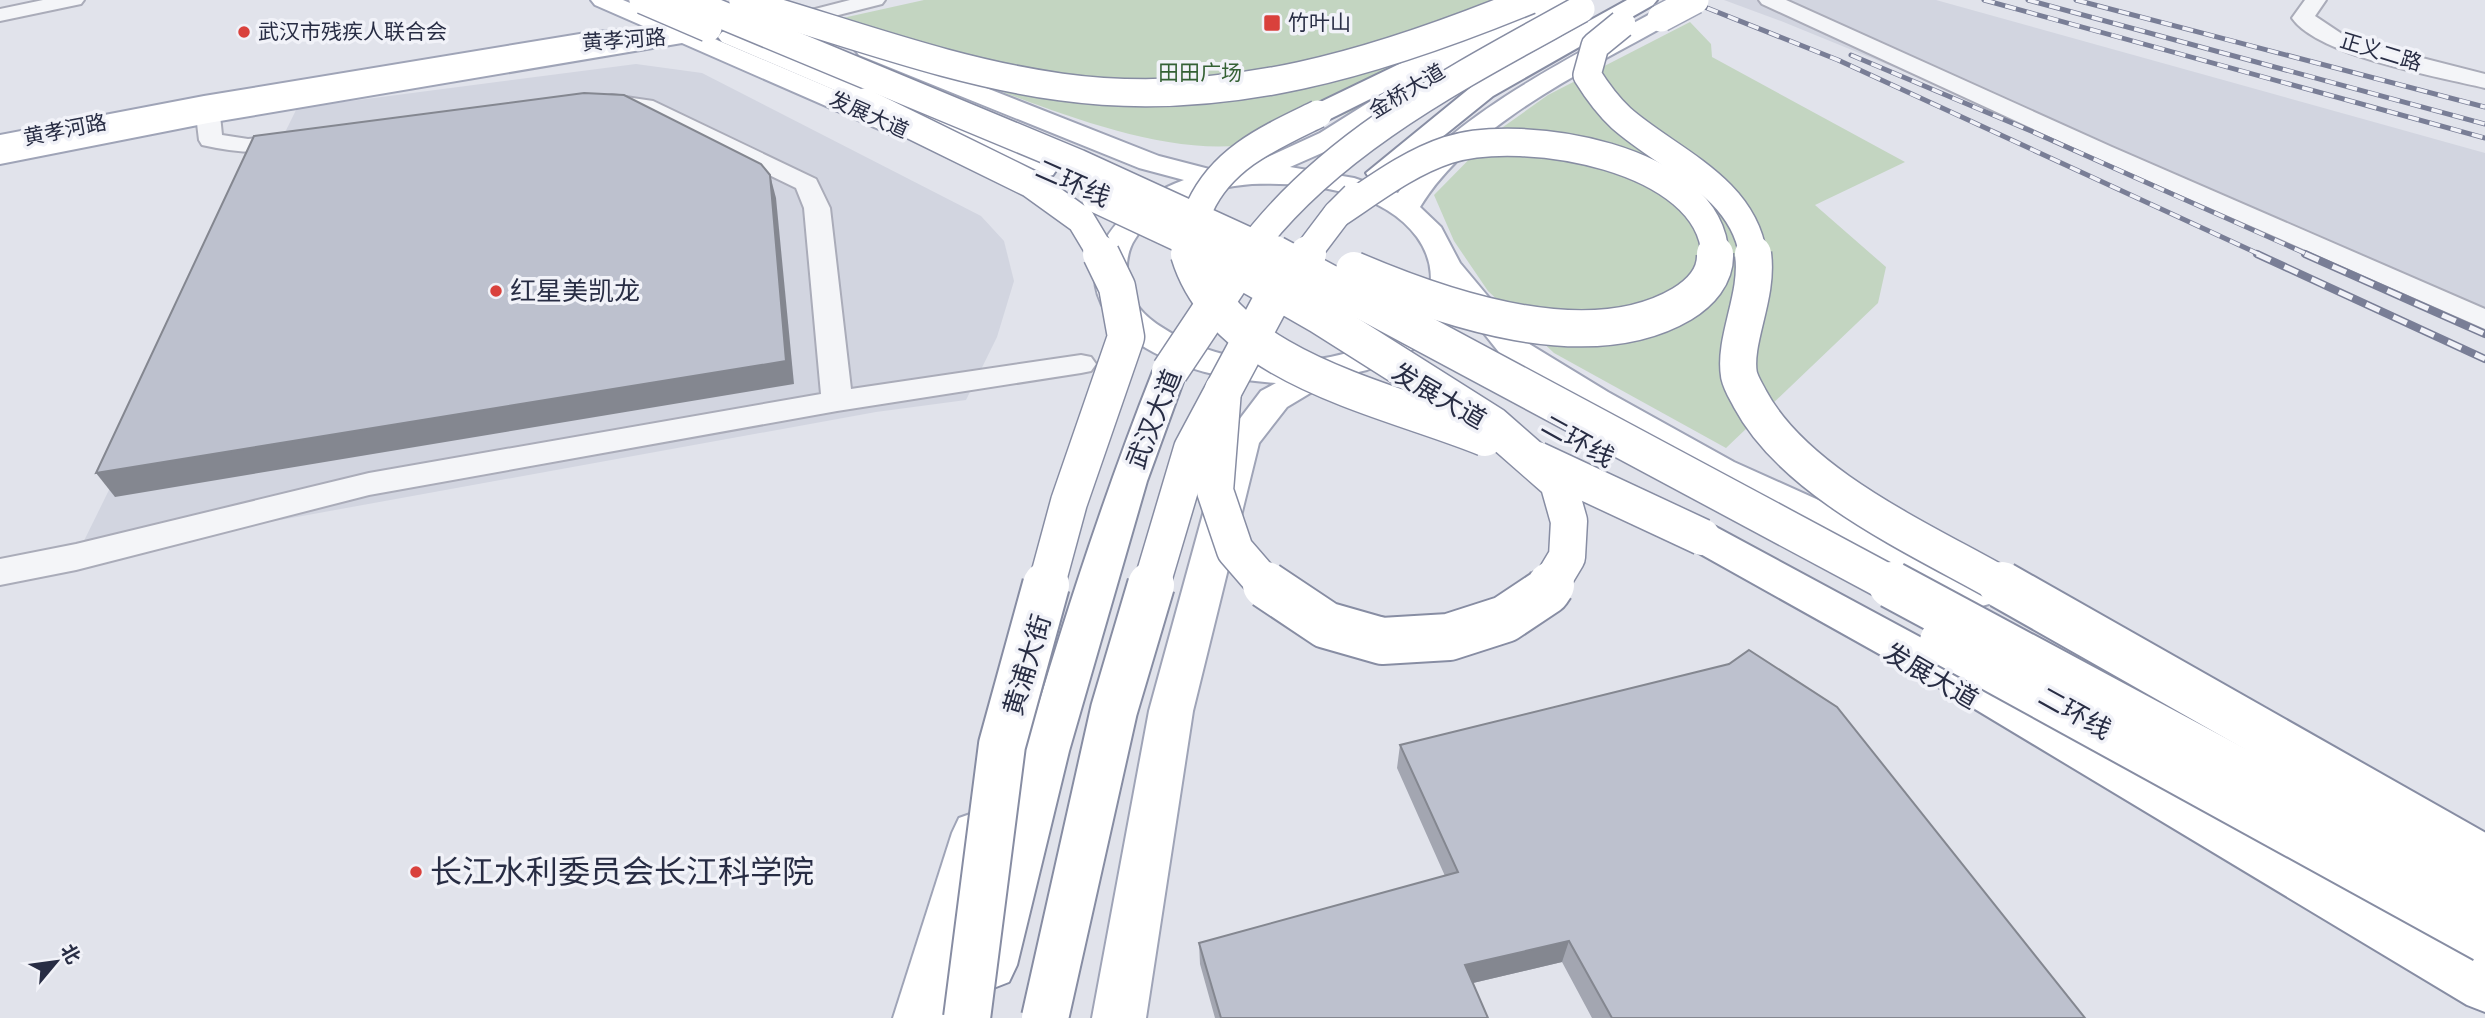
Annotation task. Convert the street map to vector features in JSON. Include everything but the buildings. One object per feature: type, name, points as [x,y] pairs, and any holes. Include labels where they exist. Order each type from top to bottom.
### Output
[{"type":"main road","name":"发展大道","points":[[603,0],[686,18],[999,178],[1031,195],[1082,234],[1109,268]]},
{"type":"main road","name":"二环线","points":[[643,0],[1043,169],[1259,267],[2485,939]]},
{"type":"main road","points":[[716,0],[952,92],[1227,211],[1396,289],[1481,315],[1540,326],[1594,327],[1639,321],[1673,310],[1702,289],[1716,264],[1714,239],[1703,215],[1678,193],[1642,171],[1610,157],[1579,148],[1539,144],[1460,146],[1409,168],[1337,214]]},
{"type":"main road","points":[[737,0],[972,68],[1061,87],[1135,94],[1206,94],[1281,83],[1430,41],[1530,0]]},
{"type":"main road","points":[[737,0],[1149,162],[1229,178]]},
{"type":"main road","points":[[1551,0],[1250,150],[1220,175],[1202,201],[1192,227],[1188,252],[1200,281],[1238,329],[1290,362],[1350,389],[1480,436],[1588,482],[1702,537],[1955,676],[2485,987]]},
{"type":"main road","name":"金桥大道","points":[[1229,178],[1329,139],[1434,74],[1570,0]]},
{"type":"main road","name":"武汉大道","points":[[977,1018],[1050,738],[1128,481],[1170,371],[1232,278],[1279,216],[1338,162],[1455,79],[1597,0]]},
{"type":"main road","points":[[1695,0],[1656,6],[1626,20],[1595,46],[1587,75],[1596,94],[1626,124],[1723,195],[1740,219],[1755,251],[1756,275],[1739,374],[1758,416],[1799,461],[1870,510],[2485,859]]},
{"type":"main road","points":[[1404,208],[1423,178],[1473,134],[1656,6]]},
{"type":"main road","name":"武汉大道","points":[[1045,1018],[1114,710],[1192,449],[1268,307],[1337,214],[1380,173],[1484,90],[1656,6]]},
{"type":"main road","points":[[686,18],[791,21]]},
{"type":"main road","name":"黄孝河路","points":[[0,155],[208,115],[599,52],[686,18]]},
{"type":"main road","name":"黄孝河路","points":[[0,143],[204,104],[592,40],[686,18]]},
{"type":"main road","name":"二环线","points":[[686,18],[1077,163],[1267,249],[2485,903]]},
{"type":"main road","points":[[731,37],[921,128],[1048,195],[1081,220],[1117,287],[1126,337],[1069,502],[1002,745],[967,1018]]},
{"type":"main road","points":[[1043,169],[1098,201],[1228,261],[1493,425],[1558,482],[1569,521],[1567,557],[1546,591],[1505,619],[1449,637],[1382,640],[1326,625],[1270,590],[1235,550],[1215,491],[1223,390]]},
{"type":"main road","points":[[1449,269],[1442,303],[1416,334],[1371,358],[1329,369],[1280,372],[1231,368],[1174,349],[1150,336],[1124,312],[1112,291],[1109,268],[1115,245],[1130,223],[1163,200],[1182,191],[1229,178],[1286,174],[1329,180],[1370,191],[1404,208],[1435,236],[1449,269],[1514,349],[1595,400],[1721,471],[2012,604],[2485,835]]},
{"type":"main road","name":"黄浦大街","points":[[920,1018],[1079,498],[1124,367],[1129,344],[1124,312]]},
{"type":"main road","name":"发展大道","points":[[1371,358],[2061,751],[2485,1006]]},
{"type":"main road","points":[[1119,1018],[1171,711],[1241,442],[1274,399],[1329,369]]},
{"type":"street","points":[[0,15],[74,0]]},
{"type":"street","points":[[791,21],[875,0]]},
{"type":"street","points":[[1769,0],[2077,140],[2485,320]]},
{"type":"street","name":"正义二路","points":[[2316,0],[2303,18],[2334,39],[2367,51],[2485,81]]},
{"type":"street","points":[[587,105],[614,102],[645,106],[807,184],[817,208],[836,401]]},
{"type":"street","points":[[208,115],[211,140],[248,146],[316,138]]},
{"type":"street","points":[[0,572],[76,557],[369,484],[836,401],[1081,364]]},
{"type":"shaded area","points":[[1724,0],[1936,0],[2485,153],[2485,320],[2050,131]]},
{"type":"shaded area","name":"红星美凯龙","points":[[636,64],[702,73],[981,216],[1004,241],[1014,281],[997,337],[966,400],[876,412],[76,557],[297,108]]},
{"type":"green space","name":"田田广场","points":[[924,0],[1556,0],[1413,82],[1339,117],[1261,142],[1228,146],[1191,145],[1154,139],[1077,119],[820,23]]},
{"type":"green space","points":[[1690,22],[1711,44],[1712,57],[1905,162],[1815,205],[1886,267],[1878,303],[1726,448],[1554,353],[1488,291],[1454,241],[1434,195],[1496,132],[1548,95]]},
{"type":"railway","points":[[1687,0],[1838,60],[2261,255]]},
{"type":"railway","points":[[1984,0],[2485,138]]},
{"type":"railway","points":[[2028,0],[2485,124]]},
{"type":"railway","points":[[2076,0],[2485,107]]},
{"type":"railway","points":[[1851,55],[2031,131],[2309,255]]},
{"type":"railway","points":[[2257,254],[2485,359]]},
{"type":"railway","points":[[2305,254],[2485,334]]},
{"type":"place","name":"竹叶山","points":[[1272,23]]},
{"type":"place","name":"武汉市残疾人联合会","points":[[244,32]]},
{"type":"place","name":"红星美凯龙","points":[[496,291]]},
{"type":"place","name":"长江水利委员会长江科学院","points":[[416,872]]}]
